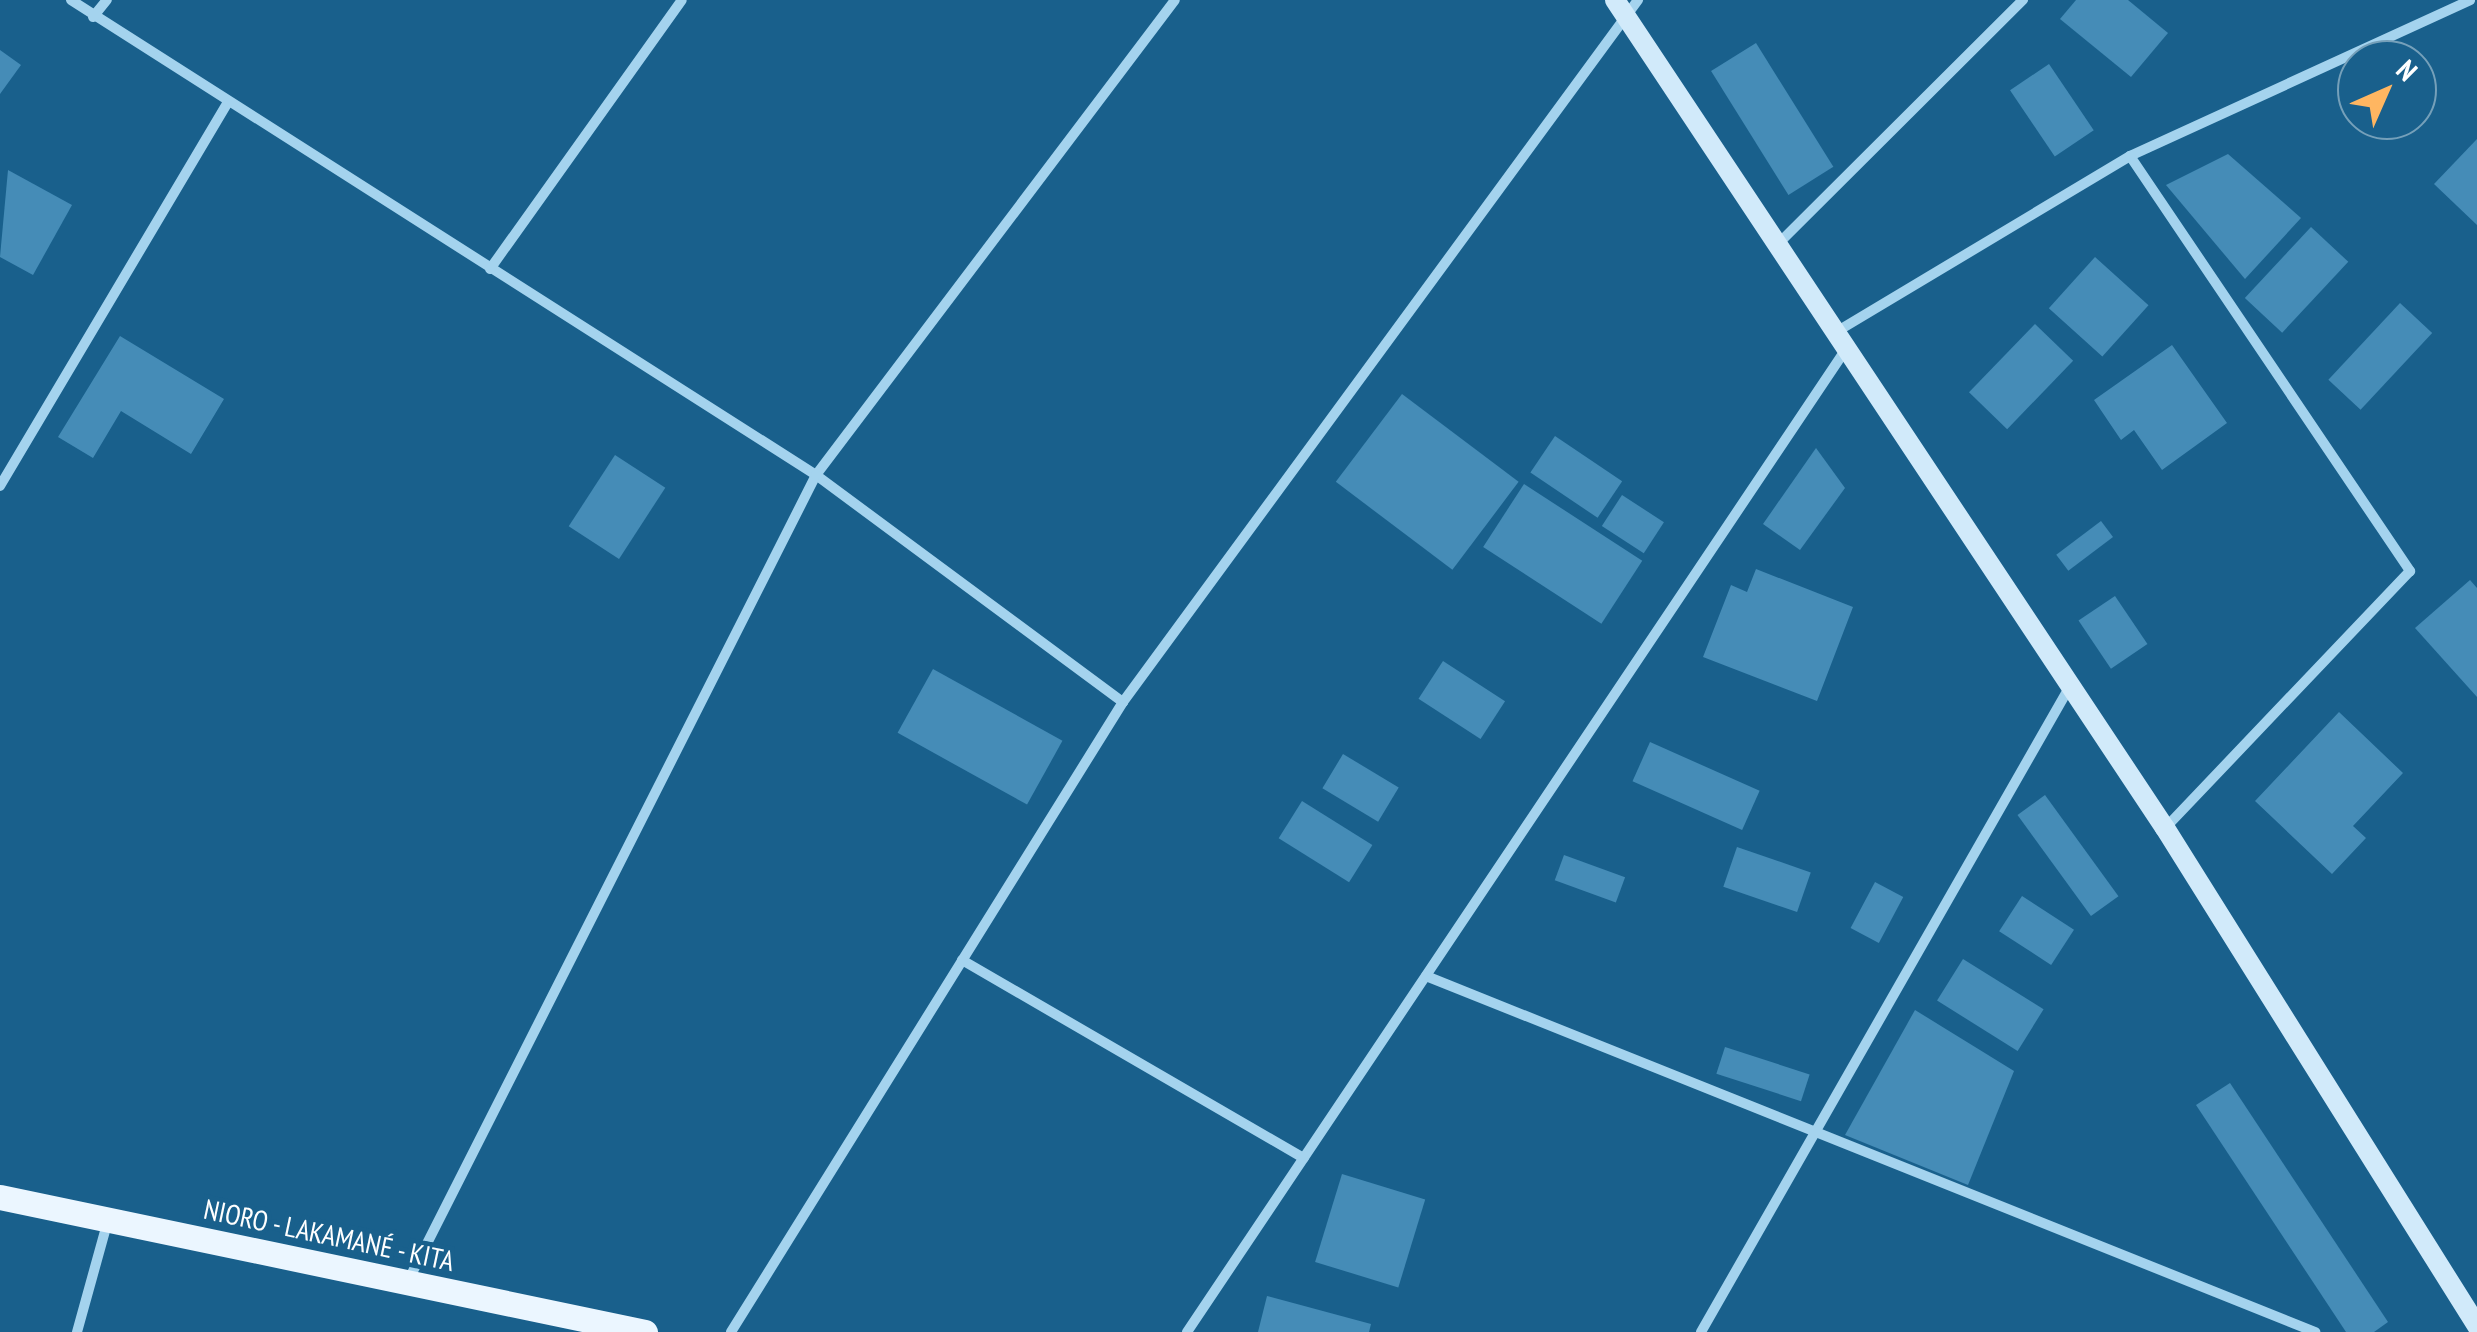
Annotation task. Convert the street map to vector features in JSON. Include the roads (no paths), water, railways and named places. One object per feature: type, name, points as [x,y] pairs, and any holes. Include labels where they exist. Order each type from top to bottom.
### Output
[{"type":"main road","points":[[1615,0],[1633,9],[1778,244],[2165,828],[2477,1326]]},
{"type":"main road","name":"NIORO - LAKAMANÉ - KITA","points":[[0,1197],[645,1332]]},
{"type":"street","points":[[71,0],[816,475],[1123,702]]},
{"type":"street","points":[[94,17],[106,0]]},
{"type":"street","points":[[490,269],[679,4],[663,0]]},
{"type":"street","points":[[407,1282],[816,475],[1175,0]]},
{"type":"street","points":[[1778,244],[2024,0]]},
{"type":"street","points":[[1187,1332],[1426,976],[1841,340],[2130,156],[2470,0]]},
{"type":"street","points":[[731,1332],[1123,702],[1633,9]]},
{"type":"street","points":[[0,486],[228,103]]},
{"type":"street","points":[[2130,156],[2410,571],[2165,828]]},
{"type":"street","points":[[1700,1332],[2071,685]]},
{"type":"street","points":[[962,960],[1304,1158]]},
{"type":"street","points":[[1426,976],[2315,1332]]},
{"type":"street","points":[[78,1332],[109,1220]]}]
